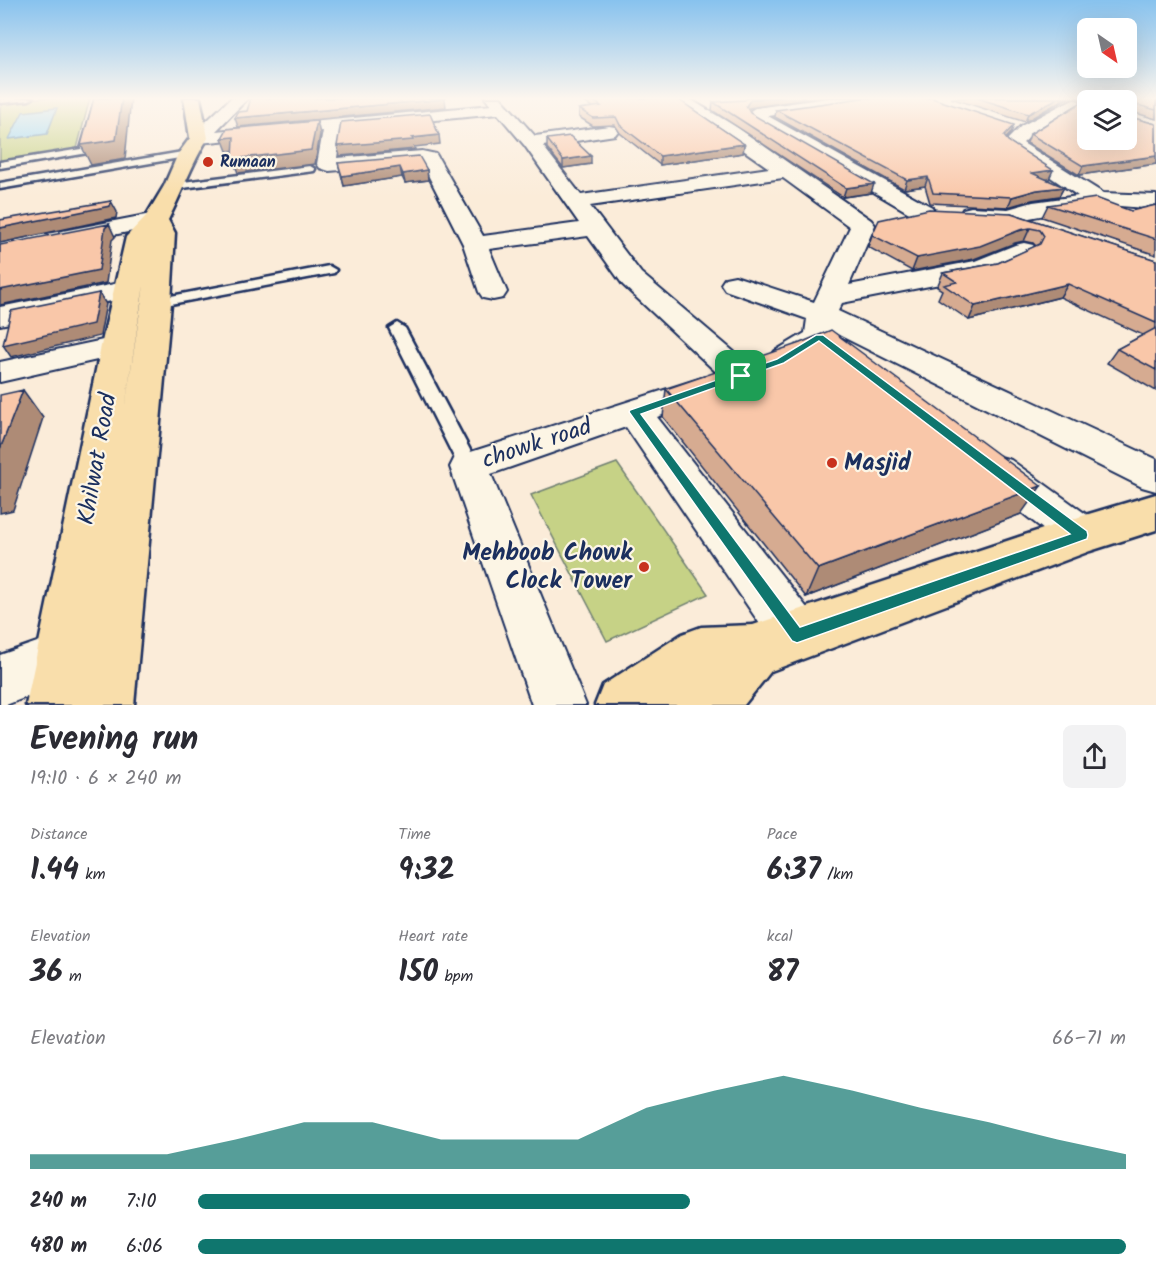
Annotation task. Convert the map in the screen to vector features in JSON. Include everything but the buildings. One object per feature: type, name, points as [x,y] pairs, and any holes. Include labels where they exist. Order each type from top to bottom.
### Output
[{"type":"main road","points":[[156,220],[191,152],[191,131]]},
{"type":"main road","name":"Khilwat Road","points":[[59,681],[132,312],[163,234],[156,220]]},
{"type":"main road","name":"Khilwat Road","points":[[106,705],[132,312]]},
{"type":"main road","points":[[623,705],[733,673],[1082,535],[1156,512]]},
{"type":"street","points":[[191,152],[210,131]]},
{"type":"street","points":[[191,152],[302,131]]},
{"type":"street","points":[[332,131],[327,164],[329,165],[422,157],[429,159],[475,244],[493,292]]},
{"type":"street","points":[[521,131],[632,279],[741,376]]},
{"type":"street","points":[[531,142],[609,131]]},
{"type":"street","points":[[732,131],[787,171],[880,221],[924,212],[1009,216],[1052,230]]},
{"type":"street","points":[[782,131],[924,212]]},
{"type":"street","points":[[1013,131],[1098,198]]},
{"type":"street","points":[[992,136],[1020,137],[1032,131]]},
{"type":"street","points":[[575,202],[787,171]]},
{"type":"street","points":[[1009,216],[1033,208],[1098,198],[1156,202]]},
{"type":"street","points":[[0,250],[156,220]]},
{"type":"street","points":[[823,316],[880,221]]},
{"type":"street","points":[[475,244],[595,228]]},
{"type":"street","points":[[823,316],[982,268],[1024,250]]},
{"type":"street","points":[[735,284],[823,316],[1156,476]]},
{"type":"street","points":[[0,316],[132,312]]},
{"type":"street","points":[[0,372],[132,312]]},
{"type":"street","points":[[823,316],[867,372]]},
{"type":"street","name":"chowk road","points":[[559,705],[470,467],[781,361],[823,316]]},
{"type":"street","points":[[634,412],[733,673]]},
{"type":"street","points":[[969,450],[1082,535]]},
{"type":"street","points":[[0,681],[59,681]]},
{"type":"lane","points":[[0,165],[85,151],[91,131]]},
{"type":"lane","points":[[8,183],[133,165],[142,168],[191,152]]},
{"type":"lane","points":[[8,183],[21,162]]},
{"type":"lane","points":[[175,186],[310,169]]},
{"type":"lane","points":[[132,312],[329,270]]},
{"type":"lane","points":[[397,328],[470,467]]},
{"type":"green space","points":[[0,131],[81,131],[76,152],[0,163]]},
{"type":"green space","points":[[617,463],[708,594],[607,641],[531,495]]},
{"type":"water","points":[[13,131],[48,131],[47,134],[9,139]]},
{"type":"place","name":"Rumaan","points":[[208,162]]},
{"type":"place","name":"Masjid","points":[[832,463]]},
{"type":"place","name":"Mehboob Chowk Clock Tower","points":[[644,567]]},
{"type":"route","points":[[820,337],[1082,535],[797,636],[634,412],[741,376],[781,361],[820,337]]}]
